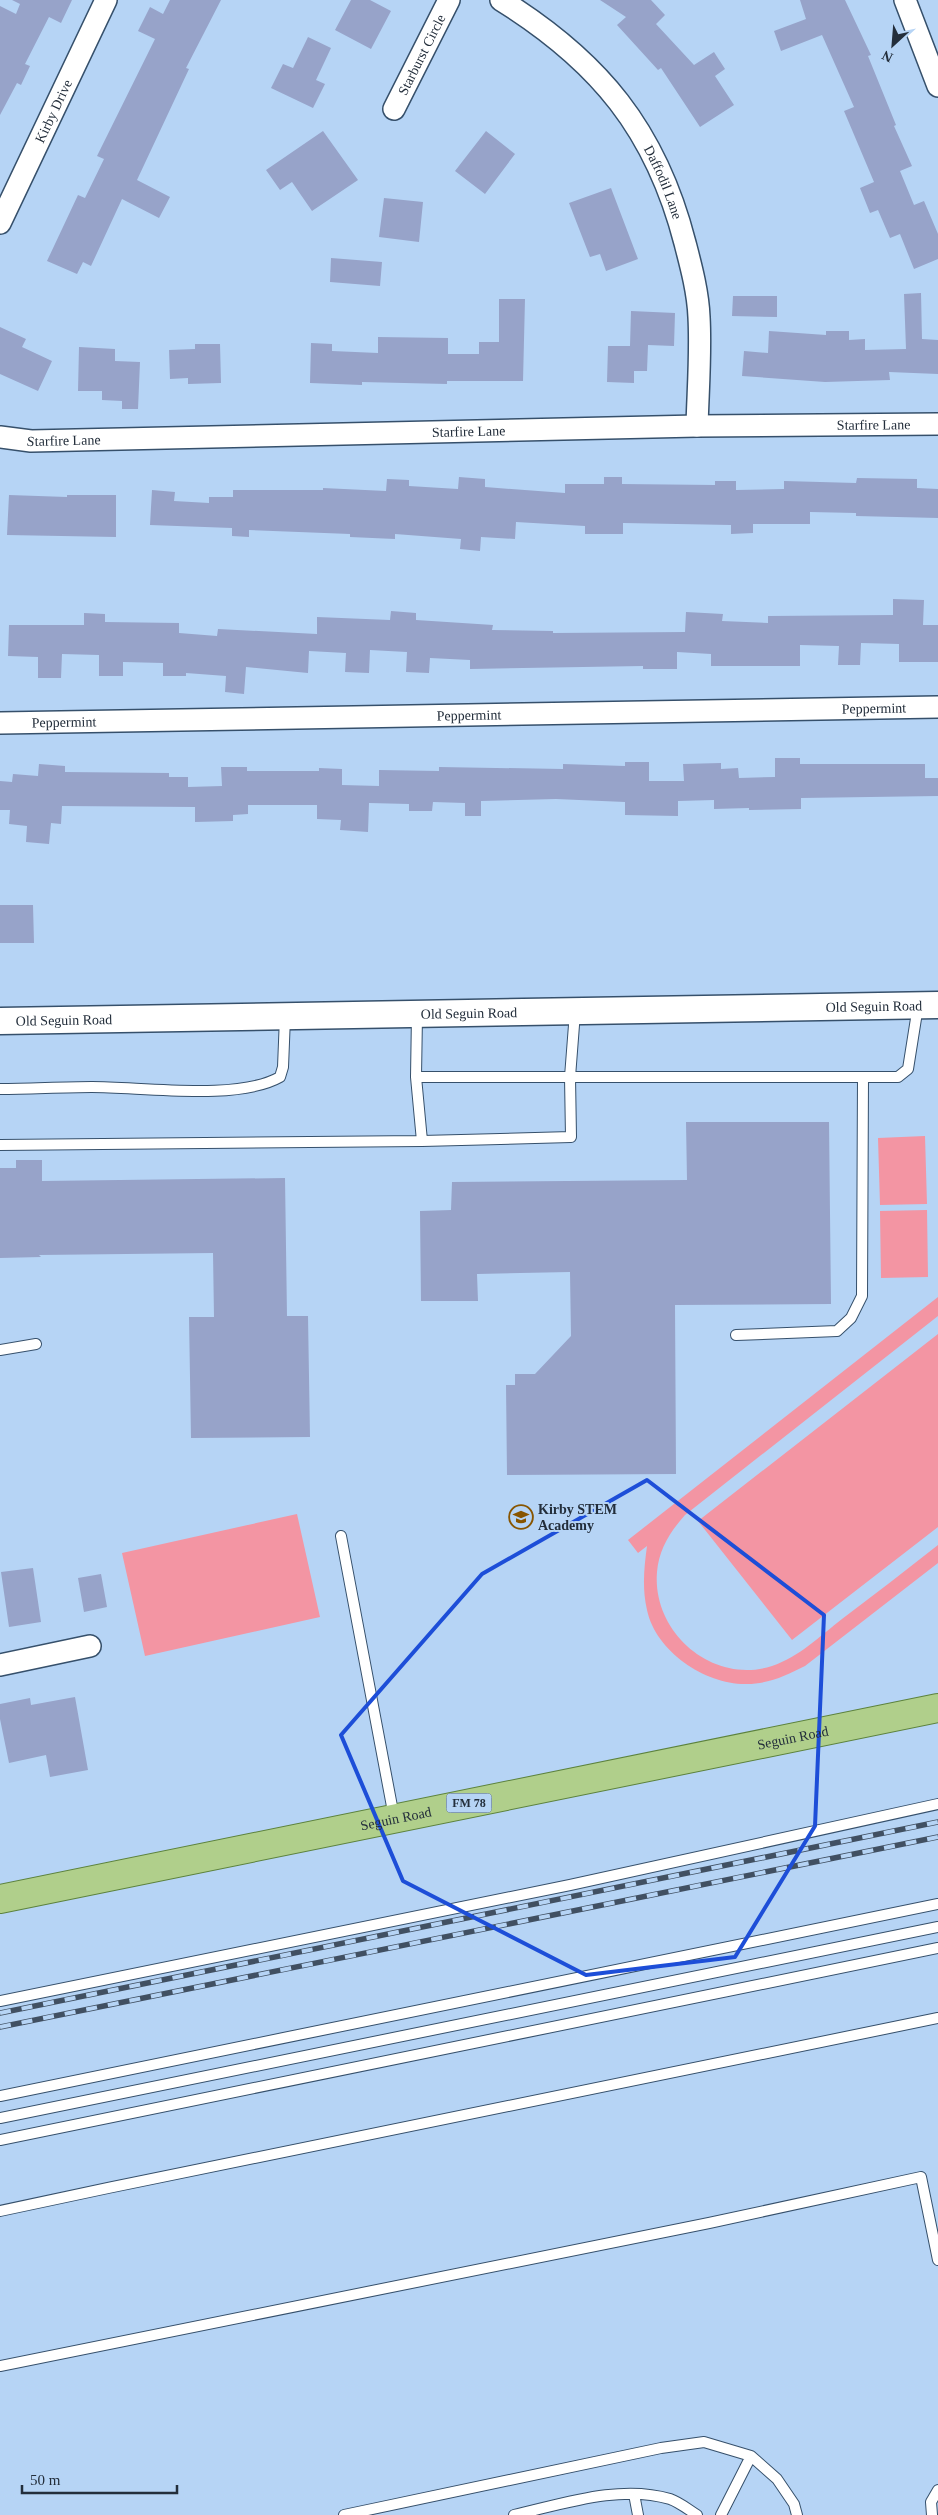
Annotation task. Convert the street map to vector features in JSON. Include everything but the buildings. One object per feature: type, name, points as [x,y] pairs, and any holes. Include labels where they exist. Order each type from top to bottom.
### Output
[{"type":"main road","name":"Seguin Road","points":[[0,1899],[938,1708]]},
{"type":"street","name":"Kirby Drive","points":[[0,223],[106,0]]},
{"type":"street","name":"Starburst Circle","points":[[394,109],[449,0]]},
{"type":"street","name":"Daffodil Lane","points":[[501,0],[562,44],[619,99],[642,132],[661,168],[676,206],[689,260],[699,316],[697,426]]},
{"type":"street","points":[[905,0],[938,86]]},
{"type":"street","name":"Starfire Lane","points":[[0,437],[31,441],[697,426],[938,424]]},
{"type":"street","name":"Peppermint","points":[[0,723],[938,707]]},
{"type":"street","name":"Old Seguin Road","points":[[0,1021],[928,1006]]},
{"type":"street","points":[[0,1665],[90,1646]]},
{"type":"lane","points":[[416,1077],[898,1077],[908,1069],[928,1006]]},
{"type":"lane","points":[[0,1145],[422,1142],[571,1137],[570,1077],[575,1012]]},
{"type":"lane","points":[[418,1014],[416,1077],[422,1142]]},
{"type":"lane","points":[[0,1089],[91,1087],[237,1090],[268,1083],[280,1077],[284,1067],[285,1016]]},
{"type":"lane","points":[[736,1335],[837,1330],[851,1318],[862,1296],[864,1077]]},
{"type":"lane","points":[[0,1350],[36,1344]]},
{"type":"lane","points":[[341,1536],[394,1818]]},
{"type":"lane","points":[[0,2001],[570,1885],[938,1804]]},
{"type":"lane","points":[[0,2096],[938,1904]]},
{"type":"lane","points":[[0,2118],[938,1926]]},
{"type":"lane","points":[[0,2140],[938,1948]]},
{"type":"lane","points":[[0,2211],[226,2162],[356,2138],[938,2018]]},
{"type":"lane","points":[[0,2366],[709,2223],[921,2177],[938,2260]]},
{"type":"lane","points":[[344,2515],[661,2448],[704,2442],[751,2456],[778,2479],[794,2504],[797,2515]]},
{"type":"lane","points":[[721,2515],[751,2456]]},
{"type":"lane","points":[[932,2515],[930,2502],[938,2490]]},
{"type":"lane","points":[[514,2515],[591,2498],[634,2494],[672,2500],[697,2515]]},
{"type":"lane","points":[[634,2494],[638,2515]]},
{"type":"highlighted area","points":[[647,1480],[824,1615],[815,1826],[735,1957],[586,1975],[403,1881],[341,1735],[482,1574]]},
{"type":"shaded area","points":[[925,1136],[927,1204],[880,1205],[878,1138]]},
{"type":"shaded area","points":[[927,1210],[928,1277],[881,1278],[880,1211]]},
{"type":"shaded area","points":[[938,1297],[938,1316],[685,1515],[670,1534],[660,1556],[657,1572],[658,1594],[665,1615],[676,1634],[690,1649],[708,1661],[728,1668],[750,1670],[772,1666],[800,1652],[938,1545],[938,1563],[805,1666],[785,1676],[755,1684],[731,1683],[715,1679],[685,1663],[661,1639],[652,1625],[647,1610],[644,1578],[647,1546],[638,1553],[628,1540]]},
{"type":"shaded area","points":[[938,1334],[938,1527],[792,1640],[698,1521]]},
{"type":"shaded area","points":[[297,1514],[320,1617],[145,1656],[122,1553]]},
{"type":"railway","points":[[0,2013],[938,1822]]},
{"type":"railway","points":[[0,2027],[938,1837]]},
{"type":"place","name":"Kirby STEM Academy","points":[[521,1517]]}]
